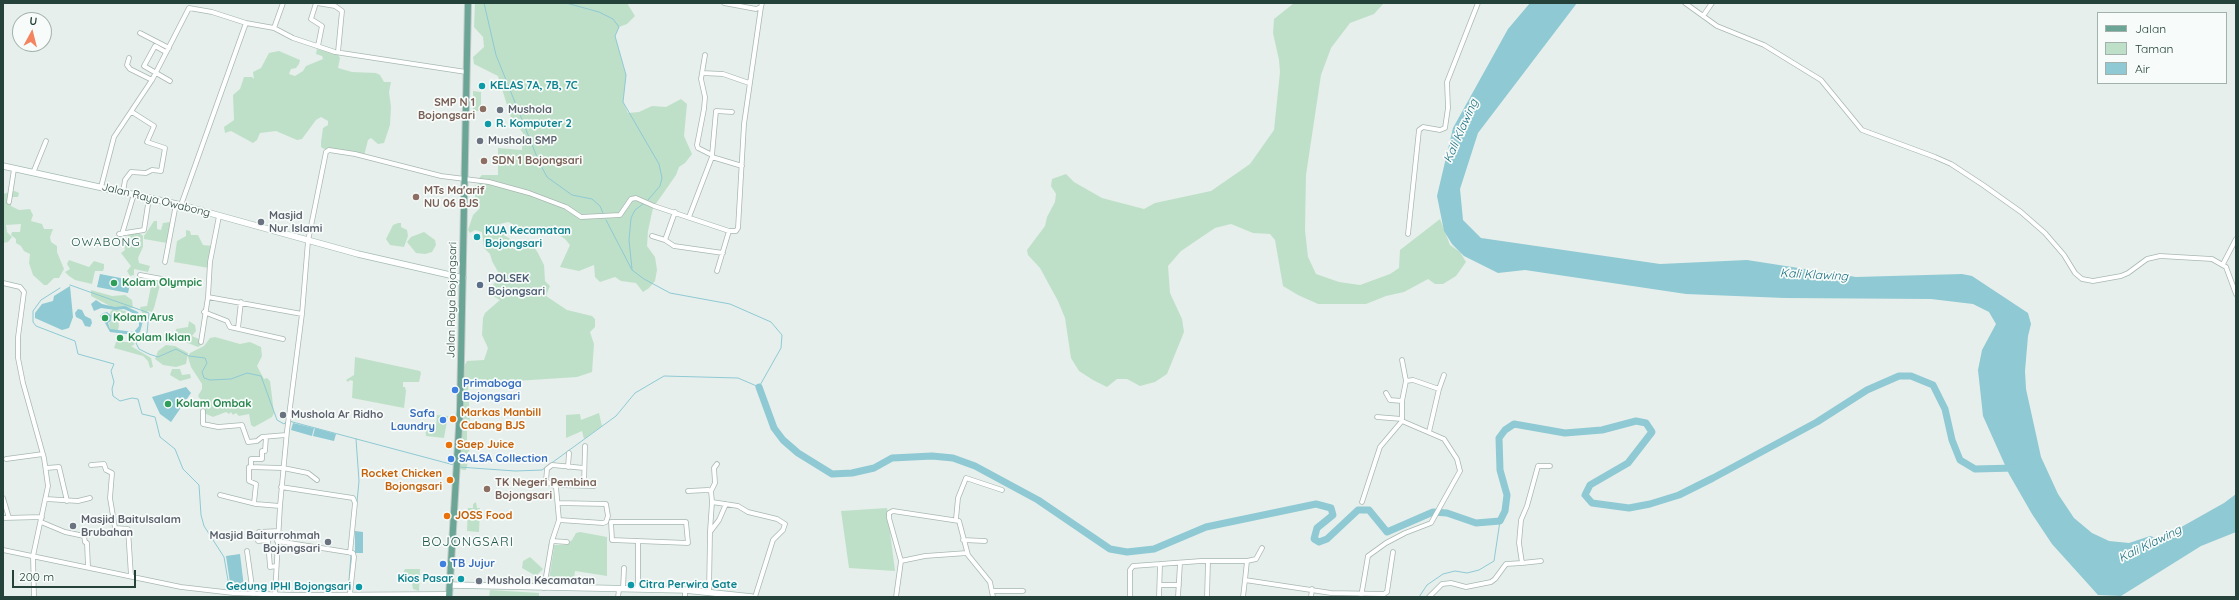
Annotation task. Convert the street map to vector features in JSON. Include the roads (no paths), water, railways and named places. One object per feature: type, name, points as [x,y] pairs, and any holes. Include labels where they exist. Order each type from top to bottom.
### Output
[{"type":"main road","name":"Jalan Raya Bojongsari","points":[[449,595],[460,416],[468,3]]},
{"type":"street","points":[[274,28],[283,3]]},
{"type":"street","points":[[318,46],[322,26],[311,19],[317,3],[335,6],[342,12],[338,52]]},
{"type":"street","points":[[275,595],[281,487],[286,435],[302,314],[308,241],[328,151],[355,154],[464,180],[489,182],[529,194],[566,208],[581,217],[620,215],[634,197],[689,218],[729,231],[738,228],[749,83],[762,5],[753,8],[724,3]]},
{"type":"street","points":[[1408,234],[1419,130],[1423,127],[1438,130],[1445,128],[1448,108],[1447,82],[1478,3]]},
{"type":"street","points":[[1685,3],[1724,29],[1764,45],[1821,80],[1862,130],[1946,162],[1983,185],[2021,212],[2045,233],[2064,255],[2075,273],[2082,279],[2093,281],[2120,276],[2128,273],[2147,259],[2160,256],[2212,259],[2223,264],[2228,270],[2236,294]]},
{"type":"street","points":[[1703,16],[1712,3]]},
{"type":"street","points":[[101,187],[114,137],[152,80],[190,5],[246,23],[274,28],[318,46],[338,52],[466,72]]},
{"type":"street","points":[[165,262],[178,205],[246,23]]},
{"type":"street","points":[[140,33],[166,50]]},
{"type":"street","points":[[166,50],[155,46],[144,66],[170,81]]},
{"type":"street","points":[[705,55],[701,84],[704,97],[697,145],[698,148],[712,156],[742,166]]},
{"type":"street","points":[[129,58],[127,65],[130,69],[152,80]]},
{"type":"street","points":[[702,73],[723,74],[749,83]]},
{"type":"street","points":[[689,218],[712,156],[716,111],[732,112]]},
{"type":"street","points":[[123,192],[125,180],[131,172],[146,173],[152,170],[161,171],[165,148],[147,142],[154,126],[132,112]]},
{"type":"street","points":[[33,173],[46,142]]},
{"type":"street","name":"Jalan Raya Owabong","points":[[3,166],[134,194],[308,241],[463,278]]},
{"type":"street","points":[[9,202],[14,169]]},
{"type":"street","points":[[134,194],[121,234],[144,230],[150,198]]},
{"type":"street","points":[[665,240],[675,212]]},
{"type":"street","points":[[201,342],[204,312],[208,297],[210,262],[219,216]]},
{"type":"street","points":[[717,271],[729,231]]},
{"type":"street","points":[[652,236],[665,240],[674,246],[723,253]]},
{"type":"street","points":[[2223,264],[2236,239]]},
{"type":"street","points":[[140,275],[162,279]]},
{"type":"street","points":[[3,283],[20,287],[24,292],[18,337],[18,358],[22,383],[43,454],[48,486],[33,556],[34,597]]},
{"type":"street","points":[[208,297],[302,314]]},
{"type":"street","points":[[238,328],[241,302]]},
{"type":"street","points":[[204,312],[226,321],[230,327],[283,339]]},
{"type":"street","points":[[1362,502],[1376,455],[1380,447],[1402,420],[1402,400],[1406,381],[1402,360]]},
{"type":"street","points":[[1429,432],[1439,389],[1444,375]]},
{"type":"street","points":[[1406,381],[1419,382],[1439,389]]},
{"type":"street","points":[[1386,393],[1390,400],[1402,400]]},
{"type":"street","points":[[203,411],[202,422],[204,424],[218,427],[242,426],[248,442],[257,442],[266,437],[286,435]]},
{"type":"street","points":[[1361,596],[1368,556],[1386,543],[1405,533],[1431,523],[1458,477],[1460,465],[1444,439],[1402,420],[1377,417]]},
{"type":"street","points":[[254,503],[256,484],[249,481],[249,467],[251,466],[252,459],[262,461],[262,451],[265,451],[266,437]]},
{"type":"street","points":[[584,485],[585,446]]},
{"type":"street","points":[[6,459],[43,454]]},
{"type":"street","points":[[568,466],[569,454]]},
{"type":"street","points":[[91,465],[104,464],[106,470],[112,474],[110,498],[115,528],[128,529],[131,576]]},
{"type":"street","points":[[709,592],[712,502],[711,491],[715,483],[714,468],[717,464]]},
{"type":"street","points":[[544,588],[552,541],[559,520],[556,487],[549,484],[545,480],[547,468],[552,465],[584,468]]},
{"type":"street","points":[[251,466],[283,468],[308,474],[317,480]]},
{"type":"street","points":[[1522,563],[1519,543],[1520,520],[1527,506],[1538,466],[1550,466]]},
{"type":"street","points":[[46,468],[60,467],[67,501]]},
{"type":"street","points":[[956,519],[958,498],[966,478],[1002,490]]},
{"type":"street","points":[[549,484],[594,486]]},
{"type":"street","points":[[281,487],[353,498],[355,503],[351,553],[354,557],[349,594]]},
{"type":"street","points":[[688,491],[711,491]]},
{"type":"street","points":[[220,495],[254,503],[280,506]]},
{"type":"street","points":[[3,498],[9,518]]},
{"type":"street","points":[[46,499],[82,501],[90,498]]},
{"type":"street","points":[[712,502],[738,506],[748,512],[777,519],[785,524],[783,530],[773,540],[755,597]]},
{"type":"street","points":[[558,503],[606,504],[608,516],[606,522],[603,523],[559,520]]},
{"type":"street","points":[[710,532],[719,520],[726,504]]},
{"type":"street","points":[[896,597],[901,561],[888,518],[889,513],[893,511],[956,519],[961,524],[963,540],[967,553],[990,582],[993,597]]},
{"type":"street","points":[[3,518],[42,517]]},
{"type":"street","points":[[41,522],[65,532],[84,536],[85,542],[87,543],[88,567]]},
{"type":"street","points":[[611,522],[686,522],[688,543],[638,542],[612,540],[611,522]]},
{"type":"street","points":[[259,532],[278,531]]},
{"type":"street","points":[[258,541],[268,540],[269,566],[276,566]]},
{"type":"street","points":[[963,540],[985,541]]},
{"type":"street","points":[[277,541],[351,553]]},
{"type":"street","points":[[552,541],[567,542]]},
{"type":"street","points":[[638,542],[638,589]]},
{"type":"street","points":[[1130,597],[1131,567],[1208,561],[1247,561],[1256,559],[1262,548]]},
{"type":"street","points":[[3,550],[181,586],[231,593],[275,595],[449,595]]},
{"type":"street","points":[[247,551],[253,594]]},
{"type":"street","points":[[1245,580],[1361,596],[1386,593],[1393,552]]},
{"type":"street","points":[[901,561],[925,556],[967,553]]},
{"type":"street","points":[[1207,597],[1208,561]]},
{"type":"street","points":[[1243,597],[1247,561]]},
{"type":"street","points":[[1429,597],[1445,583],[1466,587],[1490,582],[1495,579],[1506,564],[1541,561]]},
{"type":"street","points":[[1178,597],[1180,563]]},
{"type":"street","points":[[1159,597],[1160,564]]},
{"type":"street","points":[[618,597],[621,589],[624,568]]},
{"type":"street","points":[[450,585],[685,590],[709,592],[716,595],[752,597]]},
{"type":"street","points":[[1160,585],[1179,585]]},
{"type":"street","points":[[1311,597],[1312,589]]},
{"type":"street","points":[[685,590],[685,597]]},
{"type":"street","points":[[992,591],[1024,590]]},
{"type":"water","name":"Kali Klawing","points":[[1530,3],[1577,3],[1478,133],[1460,189],[1463,220],[1481,238],[1660,264],[1747,260],[1856,277],[1962,274],[1972,276],[2028,313],[2031,324],[2028,336],[2025,371],[2026,389],[2041,457],[2058,494],[2074,518],[2092,533],[2109,541],[2129,543],[2150,536],[2160,539],[2224,503],[2236,494],[2236,532],[2201,546],[2121,596],[2098,595],[2052,544],[2032,514],[2009,474],[1983,416],[1978,370],[1982,350],[1996,324],[1989,312],[1973,304],[1931,299],[1785,298],[1686,294],[1525,270],[1498,273],[1464,256],[1452,244],[1444,231],[1437,196],[1453,128],[1508,29]]},
{"type":"water","name":"Kolam Olympic","points":[[100,274],[131,280],[128,293],[97,287]]},
{"type":"water","points":[[70,286],[73,317],[69,328],[62,330],[35,318],[35,313],[42,304],[53,301],[54,296]]},
{"type":"water","name":"Kolam Arus","points":[[96,300],[102,304],[115,307],[125,306],[138,312],[143,321],[140,332],[134,335],[110,332],[105,323],[101,320],[100,316],[103,313],[107,312],[111,315],[111,321],[108,323],[110,329],[134,332],[139,326],[139,316],[124,309],[116,310],[101,308],[94,311],[91,304]]},
{"type":"water","points":[[78,309],[82,310],[85,316],[91,319],[92,323],[90,327],[85,326],[82,320],[76,317],[75,313]]},
{"type":"water","name":"Kolam Ombak","points":[[186,387],[191,393],[171,422],[160,414],[152,397]]},
{"type":"water","points":[[293,423],[314,428],[312,436],[291,430]]},
{"type":"water","points":[[315,428],[336,434],[334,441],[313,436]]},
{"type":"water","points":[[355,531],[363,532],[363,553],[355,553]]},
{"type":"water","points":[[240,554],[244,587],[231,589],[226,556]]},
{"type":"waterway","points":[[484,3],[496,55],[539,162],[547,177],[572,195],[592,199],[600,206],[603,213]]},
{"type":"waterway","points":[[566,3],[599,12],[613,19],[619,27],[615,36],[626,75],[623,102],[659,164],[662,178],[660,186],[648,200]]},
{"type":"waterway","points":[[632,269],[629,240],[631,218],[635,210],[643,204]]},
{"type":"waterway","points":[[459,467],[515,471],[542,470],[616,416],[635,393],[664,376],[738,378],[759,387],[781,348],[782,335],[771,322],[730,304],[670,293],[644,279],[632,270],[606,220]]},
{"type":"waterway","points":[[70,285],[149,313],[147,333],[136,343],[139,349],[149,354],[158,357],[176,349],[189,356],[205,358],[207,363],[202,372],[204,378],[210,380],[231,379],[247,373],[261,376],[277,420],[284,424],[286,422]]},
{"type":"waterway","points":[[60,288],[41,300],[33,311],[33,322],[36,326],[75,341],[78,354],[114,364],[111,371],[114,382],[112,389],[113,396],[120,401],[132,398],[138,399],[142,414],[155,417],[160,437],[175,449],[183,469],[199,485],[201,515],[204,526],[224,557],[230,592]]},
{"type":"waterway","points":[[759,387],[774,428],[783,440],[798,453],[832,474],[852,473],[874,468],[892,458],[932,456],[953,458],[975,466],[1038,500],[1110,549],[1127,552],[1154,549],[1206,527],[1316,504],[1331,508],[1333,515],[1317,528],[1314,539],[1319,542],[1327,539],[1358,510],[1369,510],[1387,532],[1433,512],[1447,513],[1476,523],[1500,521],[1505,511],[1507,495],[1500,470],[1499,438],[1505,430],[1514,424],[1565,433],[1602,430],[1636,421],[1646,423],[1652,432],[1628,463],[1590,485],[1585,495],[1592,503],[1629,508],[1650,504],[1679,495],[1713,478],[1817,422],[1867,390],[1899,376],[1911,376],[1933,385],[1945,409],[1952,440],[1960,460],[1975,469],[2015,468]]},
{"type":"waterway","points":[[289,421],[454,465]]},
{"type":"waterway","points":[[356,439],[359,481],[357,502]]},
{"type":"waterway","points":[[1419,597],[1427,585],[1443,574],[1455,571],[1467,573],[1479,570],[1494,561],[1500,521]]},
{"type":"waterway","points":[[348,593],[351,555]]},
{"type":"place","name":"KELAS 7A, 7B, 7C","points":[[482,86]]},
{"type":"place","name":"SMP N 1 Bojongsari","points":[[483,109]]},
{"type":"place","name":"Mushola","points":[[500,110]]},
{"type":"place","name":"R. Komputer 2","points":[[488,124]]},
{"type":"place","name":"Mushola SMP","points":[[480,141]]},
{"type":"place","name":"SDN 1 Bojongsari","points":[[484,161]]},
{"type":"place","name":"MTs Ma'arif NU 06 BJS","points":[[416,197]]},
{"type":"place","name":"Masjid Nur Islami","points":[[261,222]]},
{"type":"place","name":"KUA Kecamatan Bojongsari","points":[[477,237]]},
{"type":"place","name":"Kolam Olympic","points":[[114,283]]},
{"type":"place","name":"POLSEK Bojongsari","points":[[480,285]]},
{"type":"place","name":"Kolam Arus","points":[[105,318]]},
{"type":"place","name":"Kolam Iklan","points":[[120,338]]},
{"type":"place","name":"Primaboga Bojongsari","points":[[455,390]]},
{"type":"place","name":"Kolam Ombak","points":[[168,404]]},
{"type":"place","name":"Mushola Ar Ridho","points":[[283,415]]},
{"type":"place","name":"Markas Manbill Cabang BJS","points":[[453,419]]},
{"type":"place","name":"Safa Laundry","points":[[443,420]]},
{"type":"place","name":"Saep Juice","points":[[449,445]]},
{"type":"place","name":"SALSA Collection","points":[[451,459]]},
{"type":"place","name":"Rocket Chicken Bojongsari","points":[[450,480]]},
{"type":"place","name":"TK Negeri Pembina Bojongsari","points":[[487,489]]},
{"type":"place","name":"JOSS Food","points":[[447,516]]},
{"type":"place","name":"Masjid Baitulsalam Brubahan","points":[[73,526]]},
{"type":"place","name":"Masjid Baiturrohmah Bojongsari","points":[[328,542]]},
{"type":"place","name":"TB Jujur","points":[[443,564]]},
{"type":"place","name":"Kios Pasar","points":[[461,579]]},
{"type":"place","name":"Mushola Kecamatan","points":[[479,581]]},
{"type":"place","name":"Citra Perwira Gate","points":[[631,585]]},
{"type":"place","name":"Gedung IPHI Bojongsari","points":[[359,587]]},
{"type":"district","name":"OWABONG","points":[[106,242]]},
{"type":"district","name":"BOJONGSARI","points":[[468,542]]}]
